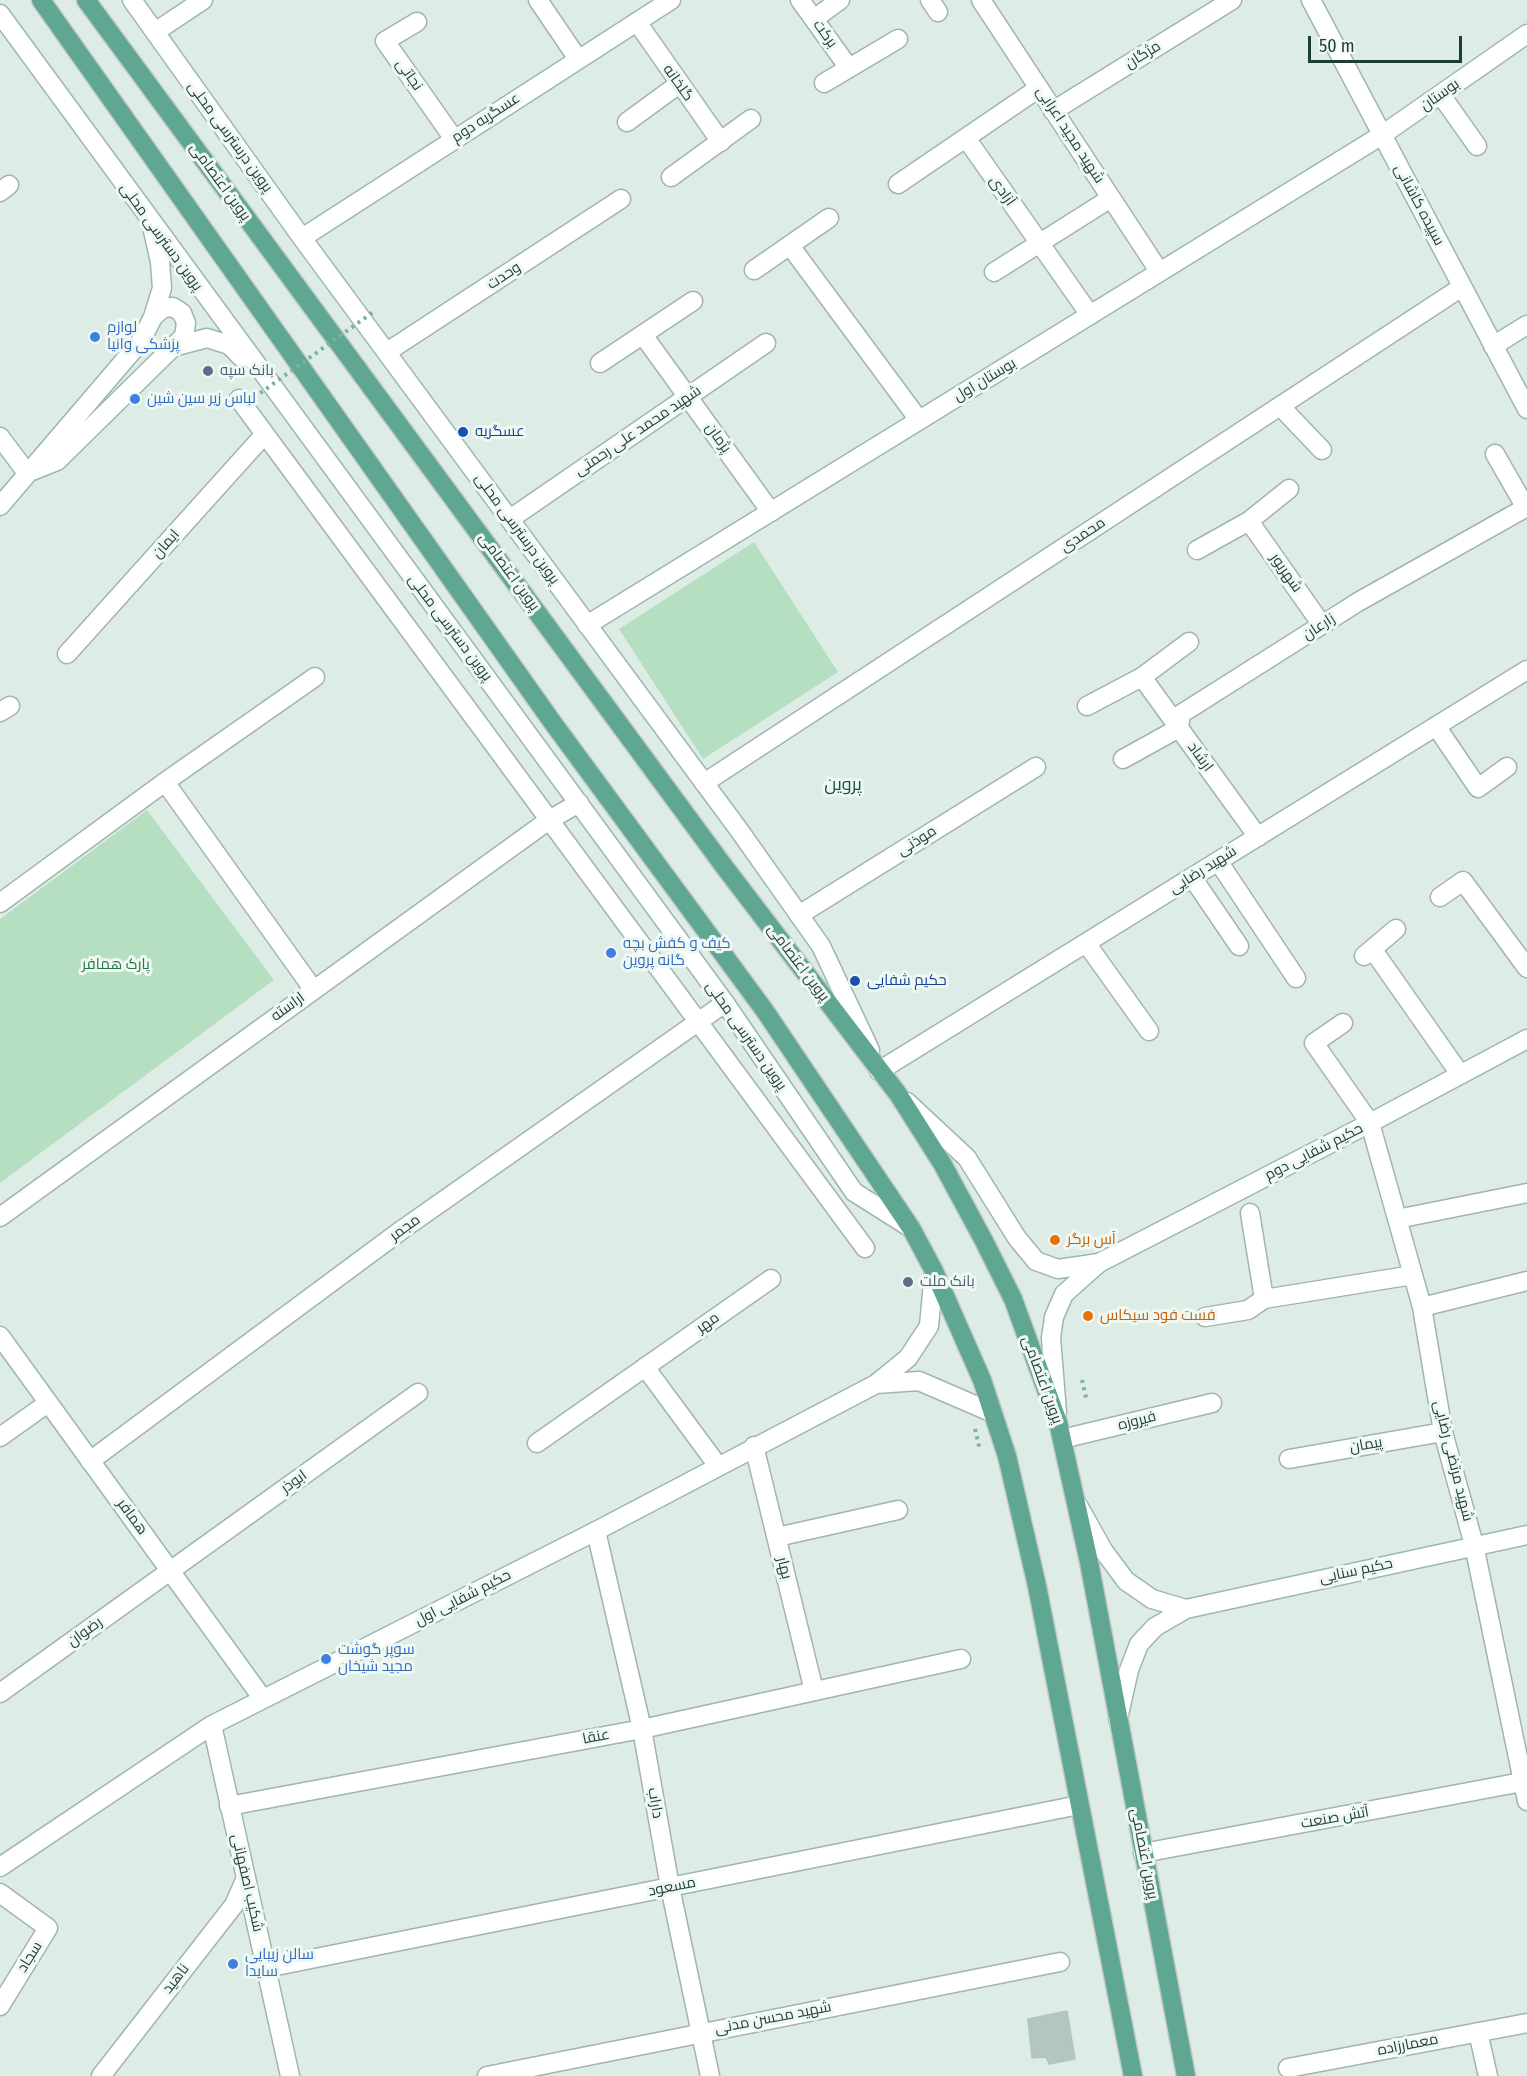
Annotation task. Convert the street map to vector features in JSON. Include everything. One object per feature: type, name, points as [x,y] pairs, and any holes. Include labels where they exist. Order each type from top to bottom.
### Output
[{"type":"main road","points":[[41,0],[546,713],[765,1011],[911,1228],[934,1271],[982,1380],[1007,1455],[1037,1586],[1133,2076]]},
{"type":"main road","name":"پروین اعتصامی","points":[[86,0],[726,869],[898,1094],[943,1165],[1013,1299],[1060,1431],[1076,1500],[1186,2076]]},
{"type":"street","name":"پروین درسترسی محلی","points":[[132,0],[302,238],[704,783],[821,946],[879,1071]]},
{"type":"street","points":[[155,32],[203,0]]},
{"type":"street","points":[[538,0],[578,59]]},
{"type":"street","name":"عسگریه دوم","points":[[302,238],[671,0]]},
{"type":"street","name":"برکت","points":[[800,0],[849,68]]},
{"type":"street","points":[[814,19],[840,0]]},
{"type":"street","name":"شهید مجید اعرابی","points":[[981,0],[1159,271]]},
{"type":"street","name":"مژگان","points":[[1053,111],[1232,0]]},
{"type":"street","name":"سپیده کاشانی","points":[[1311,0],[1527,409]]},
{"type":"street","name":"پروین دسترسی محلی","points":[[0,14],[151,224],[725,1003],[854,1192],[911,1228]]},
{"type":"street","name":"نجاتی","points":[[417,22],[385,41],[454,139]]},
{"type":"street","name":"گلخانه","points":[[637,22],[721,142]]},
{"type":"street","name":"بوستان","points":[[1382,135],[1527,34]]},
{"type":"street","points":[[824,83],[897,39]]},
{"type":"street","points":[[627,122],[679,84]]},
{"type":"street","points":[[898,184],[1039,88]]},
{"type":"street","points":[[1441,95],[1477,146]]},
{"type":"street","points":[[671,177],[751,119]]},
{"type":"street","name":"بوستان اول","points":[[587,625],[1382,135]]},
{"type":"street","name":"آزادی","points":[[966,138],[1090,315]]},
{"type":"street","points":[[994,272],[1110,198]]},
{"type":"street","name":"وحدت","points":[[387,352],[621,200]]},
{"type":"street","points":[[754,270],[791,247],[829,218]]},
{"type":"street","points":[[0,506],[141,342],[162,288],[160,262],[151,224]]},
{"type":"street","points":[[791,247],[919,420]]},
{"type":"street","name":"محمدی","points":[[704,783],[1462,287]]},
{"type":"street","points":[[600,363],[693,301]]},
{"type":"street","points":[[27,473],[57,461],[184,336],[186,323],[182,313],[173,307],[163,308],[153,316]]},
{"type":"street","points":[[1493,346],[1527,325]]},
{"type":"street","name":"پژمان","points":[[643,335],[771,512]]},
{"type":"street","points":[[173,347],[207,338],[229,345],[269,384]]},
{"type":"street","name":"شهید محمد علی رحمتی","points":[[510,519],[766,343]]},
{"type":"street","points":[[243,401],[264,435],[865,1248]]},
{"type":"street","points":[[1280,406],[1322,450]]},
{"type":"street","name":"ایمان","points":[[67,654],[264,435]]},
{"type":"street","points":[[0,437],[27,473]]},
{"type":"street","points":[[1495,454],[1526,507]]},
{"type":"street","points":[[1197,550],[1250,521],[1290,489]]},
{"type":"street","name":"زارعان","points":[[1124,759],[1179,728],[1181,714],[1358,602],[1526,507]]},
{"type":"street","name":"شهریور","points":[[1250,521],[1322,625]]},
{"type":"street","points":[[1087,706],[1142,677],[1189,642]]},
{"type":"street","name":"شهید رضایی","points":[[879,1071],[1527,670]]},
{"type":"street","points":[[0,903],[165,782],[315,677]]},
{"type":"street","name":"ارشاد","points":[[1142,677],[1258,837]]},
{"type":"street","points":[[1436,726],[1478,788],[1507,767]]},
{"type":"street","name":"موذنی","points":[[799,915],[1036,767]]},
{"type":"street","points":[[165,782],[313,989]]},
{"type":"street","name":"اراسته","points":[[0,1217],[549,820],[579,803]]},
{"type":"street","points":[[1218,861],[1296,978]]},
{"type":"street","points":[[1192,877],[1239,946]]},
{"type":"street","points":[[1440,897],[1463,881],[1527,969]]},
{"type":"street","points":[[1396,929],[1368,953],[1460,1074]]},
{"type":"street","points":[[1086,943],[1149,1031]]},
{"type":"street","name":"مجمر","points":[[90,1461],[403,1229],[725,1003]]},
{"type":"street","name":"شهید مرتضی رضایی","points":[[1343,1023],[1314,1043],[1370,1123],[1417,1290],[1443,1432],[1474,1545],[1525,1782],[1527,1801]]},
{"type":"street","name":"حکیم شفایی دوم","points":[[1099,1263],[1527,1039]]},
{"type":"street","points":[[898,1094],[967,1158],[1017,1238],[1036,1261],[1058,1269],[1099,1263]]},
{"type":"street","points":[[1397,1219],[1527,1193]]},
{"type":"street","points":[[1250,1214],[1264,1299]]},
{"type":"street","points":[[1060,1431],[1051,1338],[1054,1317],[1064,1294],[1099,1263]]},
{"type":"street","points":[[876,1384],[908,1358],[929,1326],[934,1271]]},
{"type":"street","name":"مهر","points":[[537,1443],[771,1279]]},
{"type":"street","points":[[1205,1317],[1248,1310],[1264,1299],[1527,1281]]},
{"type":"street","name":"همافر","points":[[0,1336],[263,1699]]},
{"type":"street","points":[[645,1367],[718,1466]]},
{"type":"street","points":[[876,1384],[919,1381],[993,1413]]},
{"type":"street","name":"حکیم شفایی اول","points":[[0,1867],[212,1725],[596,1531],[754,1446],[876,1384]]},
{"type":"street","name":"ابوذر","points":[[170,1571],[418,1393]]},
{"type":"street","points":[[0,1437],[48,1402]]},
{"type":"street","name":"فیروزه","points":[[1060,1431],[1212,1403]]},
{"type":"street","name":"پیمان","points":[[1289,1459],[1443,1432]]},
{"type":"street","name":"بهار","points":[[754,1446],[814,1691]]},
{"type":"street","points":[[1076,1500],[1103,1550],[1126,1581],[1152,1599],[1186,1609]]},
{"type":"street","points":[[777,1537],[898,1510]]},
{"type":"street","name":"داراب","points":[[596,1531],[642,1729],[670,1887],[710,2076]]},
{"type":"street","name":"حکیم سنایی","points":[[1186,1609],[1527,1535]]},
{"type":"street","name":"رضوان","points":[[0,1693],[170,1571]]},
{"type":"street","points":[[1118,1719],[1129,1670],[1139,1644],[1155,1627],[1186,1609]]},
{"type":"street","name":"عنقا","points":[[230,1806],[642,1729],[961,1659]]},
{"type":"street","name":"شکیب اصفهانی","points":[[212,1725],[290,2076]]},
{"type":"street","name":"آتش صنعت","points":[[1143,1853],[1525,1782]]},
{"type":"street","name":"مسعود","points":[[266,1968],[1079,1805]]},
{"type":"street","name":"ناهید","points":[[100,2076],[234,1905],[246,1878]]},
{"type":"street","name":"سجاد","points":[[0,1893],[48,1928],[0,2006]]},
{"type":"street","name":"شهید محسن مدنی","points":[[487,2076],[1060,1962]]},
{"type":"street","name":"معمارزاده","points":[[1288,2068],[1527,2023]]},
{"type":"street","points":[[1478,2032],[1488,2076]]},
{"type":"path","points":[[243,401],[376,310]]},
{"type":"path","points":[[1082,1380],[1087,1402]]},
{"type":"path","points":[[975,1429],[980,1450]]},
{"type":"green space","points":[[754,542],[838,672],[703,759],[619,629]]},
{"type":"green space","name":"پارک همافر","points":[[147,810],[274,980],[0,1183],[0,919]]},
{"type":"building","points":[[1067,2011],[1075,2059],[1049,2064],[1046,2057],[1032,2058],[1028,2019]]},
{"type":"place","name":"لوازم پزشکی وانیا","points":[[95,337]]},
{"type":"place","name":"بانک سپه","points":[[208,371]]},
{"type":"place","name":"لباس زیر سین شین","points":[[135,399]]},
{"type":"place","name":"عسگریه","points":[[463,432]]},
{"type":"place","name":"کیف و کفش بچه گانه پروین","points":[[611,953]]},
{"type":"place","name":"حکیم شفایی","points":[[855,981]]},
{"type":"place","name":"آس برگر","points":[[1055,1240]]},
{"type":"place","name":"بانک ملت","points":[[908,1282]]},
{"type":"place","name":"فست فود سیکاس","points":[[1088,1316]]},
{"type":"place","name":"سوپر گوشت مجید شیخان","points":[[326,1659]]},
{"type":"place","name":"سالن زیبایی سایدا","points":[[233,1964]]},
{"type":"district","name":"پروین","points":[[843,785]]}]
